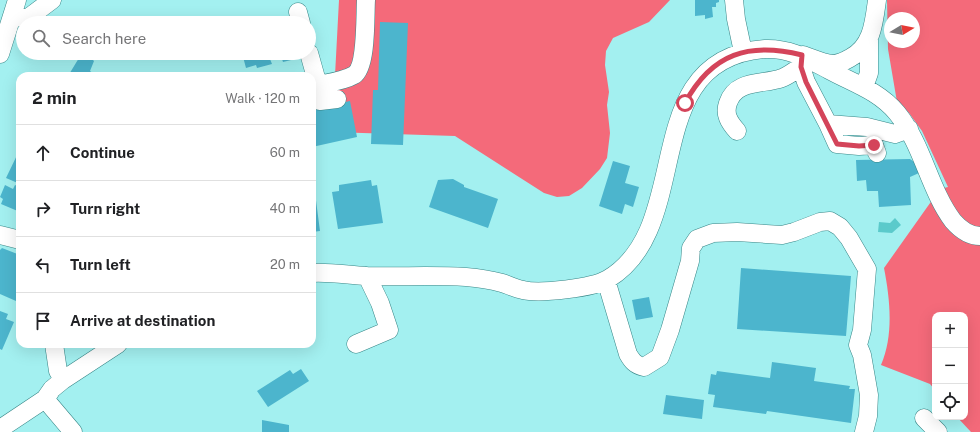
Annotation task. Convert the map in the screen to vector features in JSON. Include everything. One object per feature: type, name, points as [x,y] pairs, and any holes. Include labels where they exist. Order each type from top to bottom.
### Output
[{"type":"street","points":[[0,54],[17,0]]},
{"type":"street","points":[[31,16],[52,0]]},
{"type":"street","points":[[316,86],[352,76],[358,72],[362,61],[366,0]]},
{"type":"street","points":[[734,0],[736,19],[743,52]]},
{"type":"street","points":[[864,87],[869,73],[869,40],[875,18],[877,0]]},
{"type":"street","points":[[12,17],[16,17]]},
{"type":"street","points":[[736,131],[727,114],[727,106],[732,94],[741,87],[782,78],[802,61],[832,64],[846,60],[859,53],[869,40]]},
{"type":"street","points":[[316,273],[328,272],[367,276],[468,277],[500,282],[524,290],[571,289],[606,280],[626,265],[646,237],[664,181],[675,129],[685,103],[694,86],[713,67],[725,59],[743,52],[767,49],[783,50],[802,61],[864,87],[880,97],[895,111],[909,129],[942,201],[954,222],[965,232],[980,236]]},
{"type":"street","points":[[310,60],[312,72]]},
{"type":"street","points":[[802,61],[814,96],[837,144],[859,146],[874,145],[877,154]]},
{"type":"street","points":[[777,79],[814,96]]},
{"type":"street","points":[[316,89],[320,101],[337,99]]},
{"type":"street","points":[[828,124],[867,127],[895,134],[909,129]]},
{"type":"street","points":[[606,280],[631,361],[638,366],[644,367],[660,357],[670,330],[690,261],[691,248],[696,239],[714,233],[737,232],[782,235],[820,222],[830,221],[840,227],[849,238],[867,269],[862,330],[858,345],[862,355],[869,395],[868,416],[864,432]]},
{"type":"street","points":[[0,235],[16,239]]},
{"type":"street","points":[[356,344],[389,330],[380,303],[367,276]]},
{"type":"street","points":[[55,348],[58,371],[63,380]]},
{"type":"street","points":[[0,429],[45,399],[63,380],[112,348]]},
{"type":"street","points":[[45,399],[73,432]]},
{"type":"street","points":[[924,418],[938,432]]},
{"type":"shaded area","points":[[339,0],[670,0],[649,22],[613,38],[606,51],[605,65],[609,92],[607,105],[610,133],[607,158],[600,169],[582,188],[569,196],[557,197],[544,193],[455,136],[332,132]]},
{"type":"shaded area","points":[[887,0],[980,0],[980,432],[971,432],[960,420],[968,420],[968,312],[932,312],[932,386],[930,384],[881,365],[888,342],[890,317],[884,268],[940,189],[948,187],[922,131],[909,113],[897,102],[888,48],[920,48],[920,12],[887,12]]},
{"type":"water","points":[[895,218],[901,225],[892,233],[878,232],[879,222],[890,223]]},
{"type":"building","points":[[695,0],[719,0],[719,2],[716,3],[716,7],[712,7],[713,17],[705,19],[705,15],[695,16]]},
{"type":"building","points":[[380,22],[408,23],[403,145],[371,144],[373,90],[378,90]]},
{"type":"building","points":[[78,60],[94,61],[90,71],[91,72],[70,72]]},
{"type":"building","points":[[244,60],[270,60],[272,64],[257,68],[256,65],[246,68]]},
{"type":"building","points":[[350,101],[357,137],[316,146],[316,108]]},
{"type":"building","points":[[16,157],[16,182],[6,178]]},
{"type":"building","points":[[910,159],[917,164],[919,173],[910,177],[911,205],[879,207],[878,191],[867,191],[866,180],[857,181],[856,160]]},
{"type":"building","points":[[613,161],[630,166],[625,183],[639,187],[633,207],[625,204],[622,214],[599,206]]},
{"type":"building","points":[[453,179],[464,185],[464,187],[498,199],[488,228],[429,207],[438,180]]},
{"type":"building","points":[[371,180],[372,186],[377,185],[383,223],[338,229],[332,192],[339,191],[339,185]]},
{"type":"building","points":[[5,185],[13,189],[16,185],[16,210],[1,204],[3,199],[0,197]]},
{"type":"building","points":[[316,201],[320,231],[316,232]]},
{"type":"building","points":[[2,248],[16,253],[16,301],[0,294],[0,250]]},
{"type":"building","points":[[741,268],[851,276],[846,336],[737,329]]},
{"type":"building","points":[[649,297],[653,317],[636,320],[632,300]]},
{"type":"building","points":[[0,311],[8,314],[6,319],[14,322],[2,350],[0,349]]},
{"type":"building","points":[[772,362],[816,368],[814,381],[850,386],[849,389],[855,389],[851,423],[767,411],[766,414],[713,407],[715,395],[708,394],[711,374],[716,375],[717,371],[770,378]]},
{"type":"building","points":[[301,369],[309,381],[268,407],[257,391],[290,370],[293,374]]},
{"type":"building","points":[[666,395],[704,400],[702,419],[663,414]]},
{"type":"building","points":[[262,420],[289,425],[289,432],[262,432]]},
{"type":"route","points":[[685,103],[694,86],[707,71],[725,59],[743,52],[767,49],[783,50],[802,55],[801,67],[806,82],[837,144],[859,146],[874,145]]}]
